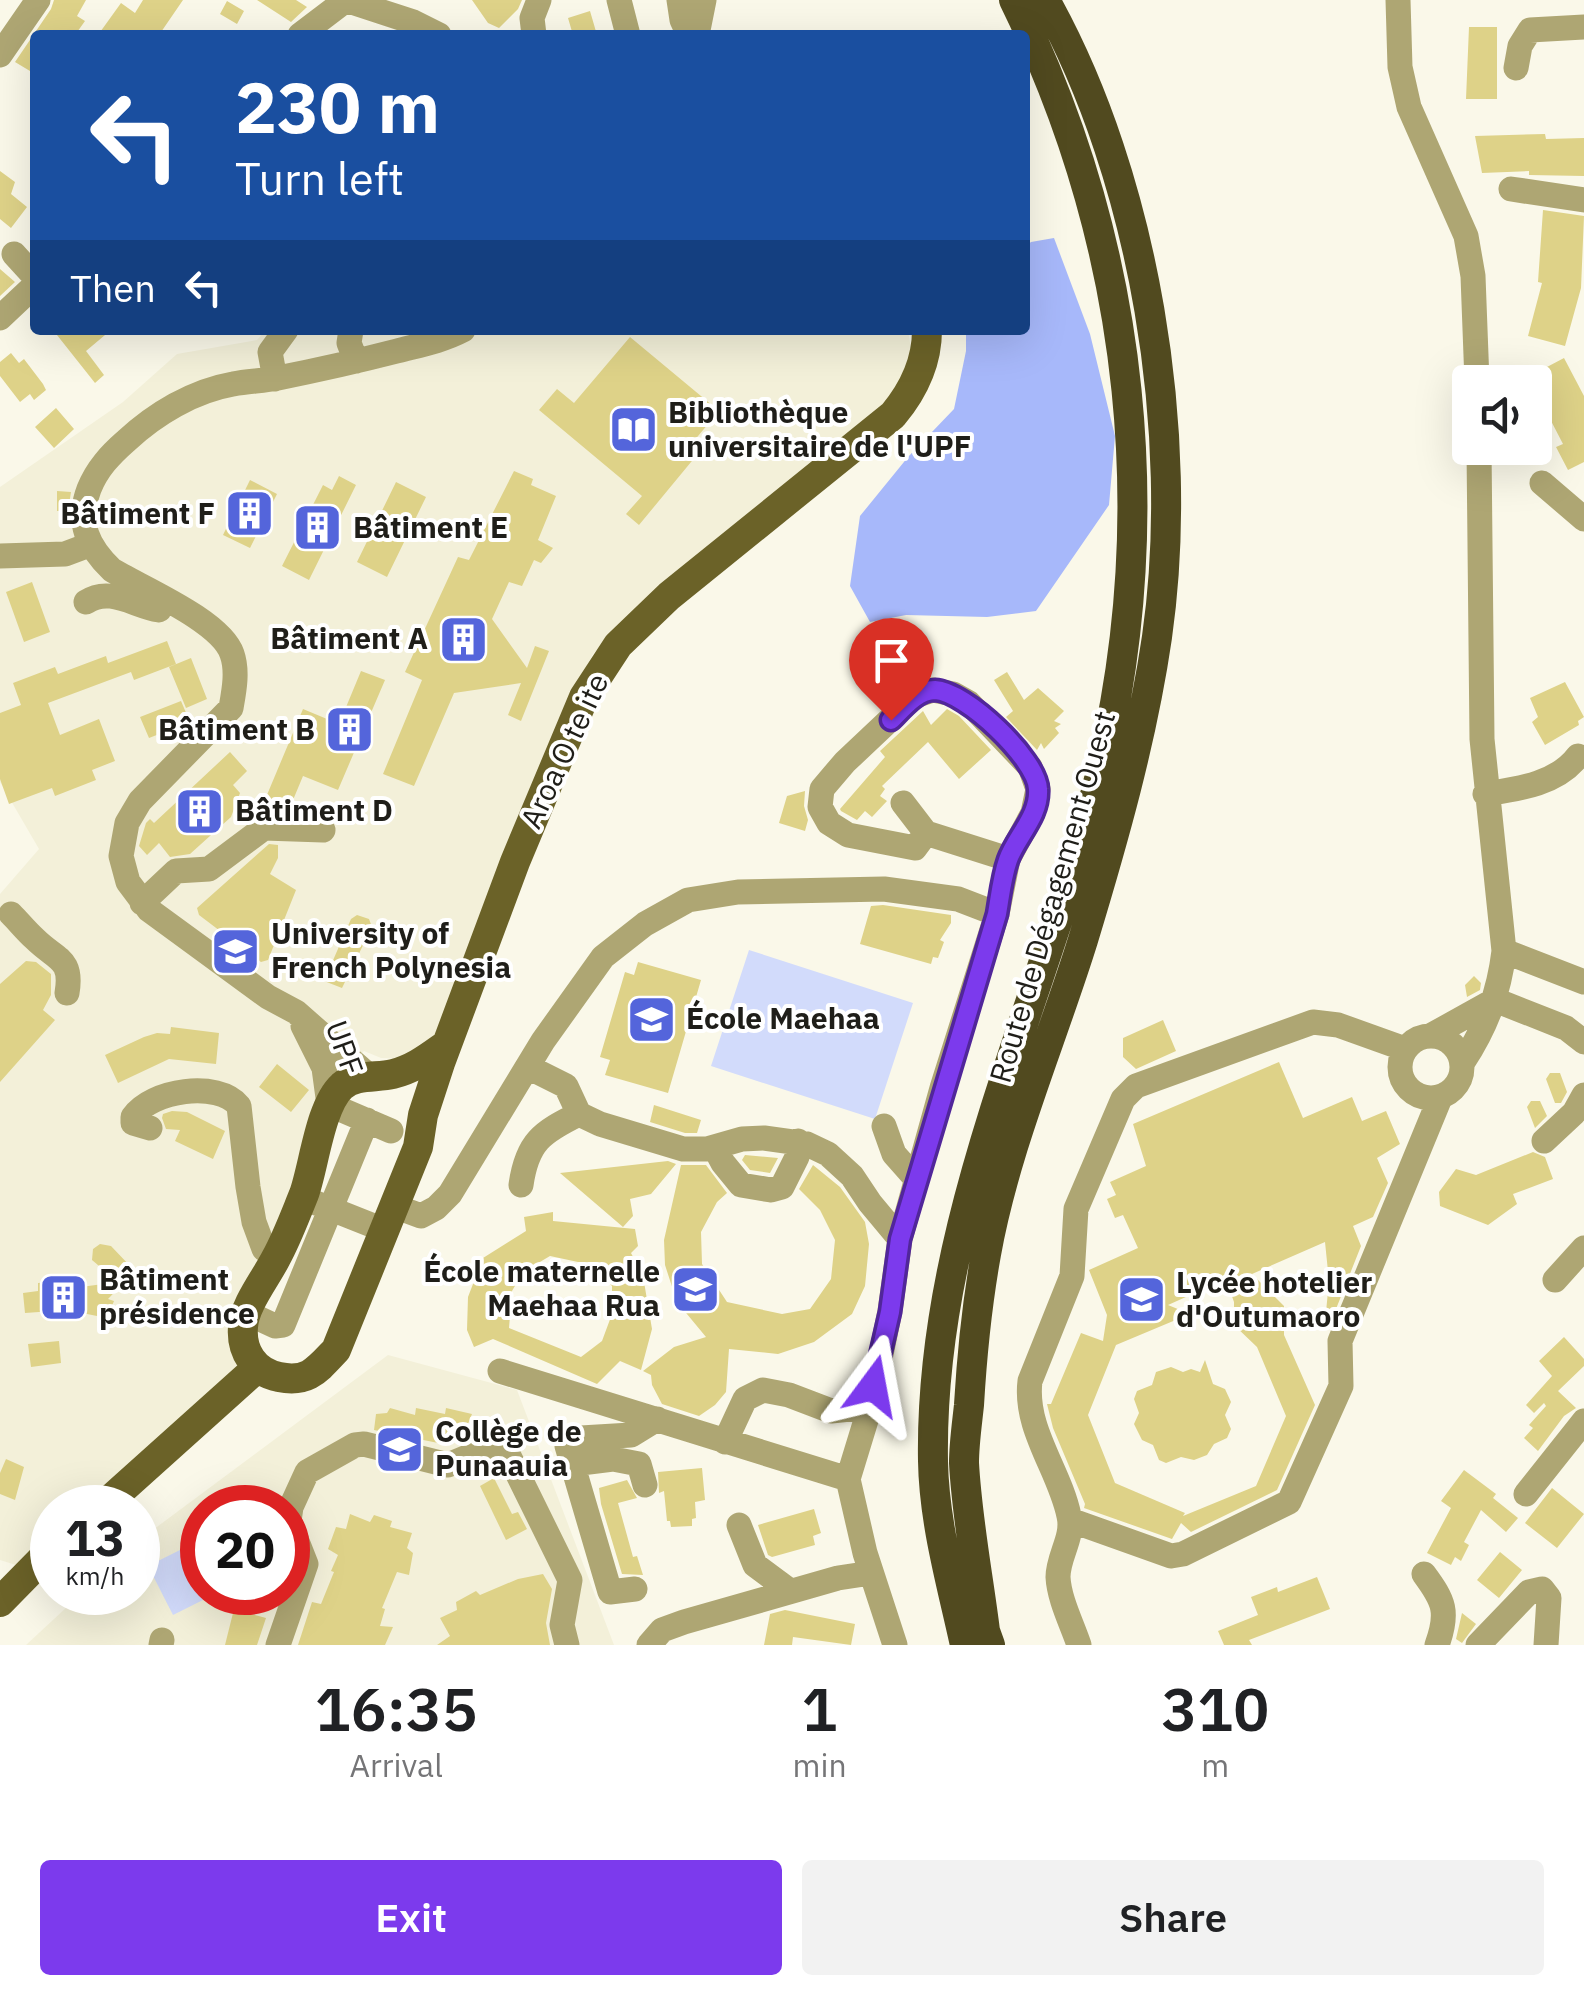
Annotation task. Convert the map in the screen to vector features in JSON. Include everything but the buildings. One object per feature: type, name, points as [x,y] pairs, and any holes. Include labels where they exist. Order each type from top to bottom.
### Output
[{"type":"highway","name":"Route de Dégagement Ouest","points":[[966,1645],[943,1545],[933,1464],[937,1374],[948,1289],[976,1168],[1096,793],[1125,644],[1134,484],[1130,406],[1115,296],[1082,166],[1023,5]]},
{"type":"highway","name":"Route de Dégagement Ouest","points":[[990,1645],[964,1462],[986,1251],[1120,812],[1157,636],[1165,552],[1161,404],[1144,282],[1113,155],[1083,77],[1023,5]]},
{"type":"main road","name":"Aroa O te ite","points":[[258,1368],[269,1376],[298,1381],[313,1375],[336,1350],[418,1147],[422,1116],[446,1045],[584,697],[618,645],[669,596],[893,415],[911,394],[922,366],[925,335]]},
{"type":"main road","points":[[127,1485],[258,1368],[243,1339],[243,1320],[292,1282],[303,1197],[342,1086],[413,1068],[446,1045]]},
{"type":"main road","points":[[378,1075],[408,1088],[422,1116]]},
{"type":"main road","points":[[2,1596],[30,1570]]},
{"type":"street","points":[[0,55],[38,0]]},
{"type":"street","points":[[307,30],[346,0],[429,30]]},
{"type":"street","points":[[396,0],[413,22]]},
{"type":"street","points":[[533,30],[532,18],[540,0]]},
{"type":"street","points":[[620,0],[627,30]]},
{"type":"street","points":[[679,0],[687,30]]},
{"type":"street","points":[[697,30],[704,0]]},
{"type":"street","points":[[1398,0],[1400,66],[1409,106],[1466,236],[1473,276],[1476,365]]},
{"type":"street","points":[[1516,68],[1520,46],[1530,30],[1584,27]]},
{"type":"street","points":[[1511,189],[1584,200]]},
{"type":"street","points":[[14,254],[30,272]]},
{"type":"street","points":[[0,318],[30,290]]},
{"type":"street","points":[[275,378],[270,352],[282,335]]},
{"type":"street","points":[[350,335],[356,361]]},
{"type":"street","points":[[378,1075],[142,903],[128,882],[121,856],[128,823],[140,801],[231,708],[233,656],[226,642],[179,608],[112,570],[88,545],[87,494],[97,471],[143,425],[200,394],[230,384],[356,361],[452,335]]},
{"type":"street","points":[[915,335],[922,366]]},
{"type":"street","points":[[1070,1520],[1171,1556],[1183,1554],[1289,1502],[1341,1386],[1340,1342],[1440,1098],[1458,1084],[1463,1062],[1485,1026],[1495,1000],[1504,951],[1485,794],[1478,465]]},
{"type":"street","points":[[1542,483],[1584,519]]},
{"type":"street","points":[[0,556],[65,554],[88,545]]},
{"type":"street","points":[[86,602],[99,595],[110,595],[158,610],[179,608]]},
{"type":"street","points":[[895,1645],[871,1573],[848,1479],[870,1407],[900,1239],[997,914],[1008,859],[1034,813],[1038,788],[1030,767],[969,703],[932,690],[915,696],[845,762],[822,789],[820,807],[838,829],[876,842],[915,848],[926,833]]},
{"type":"street","points":[[1485,794],[1547,780],[1561,773],[1578,756]]},
{"type":"street","points":[[902,803],[926,833],[1008,859]]},
{"type":"street","points":[[142,903],[176,871],[210,869],[264,828],[323,830]]},
{"type":"street","points":[[303,1197],[331,1209],[389,1218],[421,1216],[436,1208],[450,1194],[528,1067],[603,958],[645,924],[700,896],[884,889],[958,898],[997,914]]},
{"type":"street","points":[[11,914],[36,941],[65,962],[67,993]]},
{"type":"street","points":[[1504,951],[1583,978]]},
{"type":"street","points":[[1440,1098],[1415,1095],[1406,1086],[1400,1062],[1405,1049],[1495,1000]]},
{"type":"street","points":[[1495,1000],[1566,1028],[1584,1042]]},
{"type":"street","name":"UPF","points":[[296,1012],[324,1068],[335,1108]]},
{"type":"street","points":[[1079,1645],[1058,1574],[1070,1520],[1032,1416],[1028,1394],[1072,1276],[1076,1208],[1123,1099],[1136,1086],[1313,1022],[1338,1024],[1405,1049]]},
{"type":"street","points":[[1432,1036],[1452,1043],[1463,1062]]},
{"type":"street","points":[[528,1067],[566,1086],[579,1114],[684,1149],[715,1148],[742,1138],[798,1141],[828,1154],[852,1176],[900,1239]]},
{"type":"street","points":[[150,1128],[133,1122],[132,1117],[148,1103],[179,1094],[210,1092],[231,1096],[239,1106],[254,1222],[264,1249],[292,1282]]},
{"type":"street","points":[[1544,1142],[1574,1113],[1584,1095]]},
{"type":"street","points":[[258,1318],[275,1326],[283,1325],[292,1282],[331,1209],[343,1153],[379,1126],[335,1108]]},
{"type":"street","points":[[521,1185],[529,1151],[545,1131],[579,1114]]},
{"type":"street","points":[[884,1126],[894,1154],[918,1180]]},
{"type":"street","points":[[715,1148],[741,1186],[771,1190],[782,1187],[797,1157],[798,1141]]},
{"type":"street","points":[[1555,1280],[1584,1248]]},
{"type":"street","points":[[500,1371],[848,1479]]},
{"type":"street","points":[[724,1442],[745,1399],[764,1390],[832,1411],[870,1407]]},
{"type":"street","points":[[635,1588],[610,1592],[568,1454],[570,1442],[631,1435],[657,1420]]},
{"type":"street","points":[[1526,1494],[1584,1421]]},
{"type":"street","points":[[278,1645],[306,1564],[289,1521],[291,1507],[307,1472],[355,1445],[364,1444],[448,1465],[496,1446],[505,1448],[570,1580],[562,1625],[566,1645]]},
{"type":"street","points":[[572,1464],[630,1460],[639,1464],[644,1485]]},
{"type":"street","points":[[739,1525],[755,1565],[790,1592]]},
{"type":"street","points":[[649,1645],[662,1630],[871,1573]]},
{"type":"street","points":[[1424,1574],[1443,1600],[1444,1626],[1438,1645]]},
{"type":"street","points":[[1478,1645],[1529,1592],[1542,1589],[1549,1598],[1546,1645]]},
{"type":"shaded area","points":[[1054,238],[1090,334],[1115,436],[1109,505],[1036,611],[987,617],[906,615],[870,622],[850,586],[860,516],[954,409],[966,335],[1030,335],[1031,242]]},
{"type":"shaded area","name":"University of French Polynesia","points":[[262,335],[909,335],[913,362],[911,384],[625,622],[593,654],[558,720],[439,1039],[407,1059],[381,1058],[364,1051],[325,1091],[271,1257],[247,1371],[117,1485],[30,1485],[30,1557],[19,1566],[0,1560],[0,894],[39,849],[0,782],[0,487],[123,402],[177,354],[257,340]]},
{"type":"shaded area","points":[[749,950],[913,1003],[875,1119],[711,1066]]},
{"type":"shaded area","name":"Collège de Punaauia","points":[[388,1355],[517,1390],[614,1645],[26,1645],[58,1615],[160,1615],[160,1525],[180,1510],[180,1615],[310,1615],[310,1485],[213,1485]]},
{"type":"shaded area","points":[[180,1550],[180,1612],[173,1615],[160,1590],[160,1560]]},
{"type":"place","name":"Bibliothèque universitaire de l'UPF","points":[[633,430]]},
{"type":"place","name":"Bâtiment F","points":[[250,514]]},
{"type":"place","name":"Bâtiment E","points":[[318,528]]},
{"type":"place","name":"Bâtiment A","points":[[463,639]]},
{"type":"place","name":"Bâtiment B","points":[[350,730]]},
{"type":"place","name":"Bâtiment D","points":[[200,811]]},
{"type":"place","name":"University of French Polynesia","points":[[236,951]]},
{"type":"place","name":"École Maehaa","points":[[651,1019]]},
{"type":"place","name":"École maternelle Maehaa Rua","points":[[695,1289]]},
{"type":"place","name":"Bâtiment présidence","points":[[64,1297]]},
{"type":"place","name":"Lycée hotelier d'Outumaoro","points":[[1141,1300]]},
{"type":"place","name":"Collège de Punaauia","points":[[400,1449]]},
{"type":"route","points":[[873,1386],[890,1312],[900,1239],[997,914],[1008,859],[1034,813],[1038,788],[1030,767],[1013,746],[969,703],[952,694],[932,690],[915,696],[891,720]]}]
